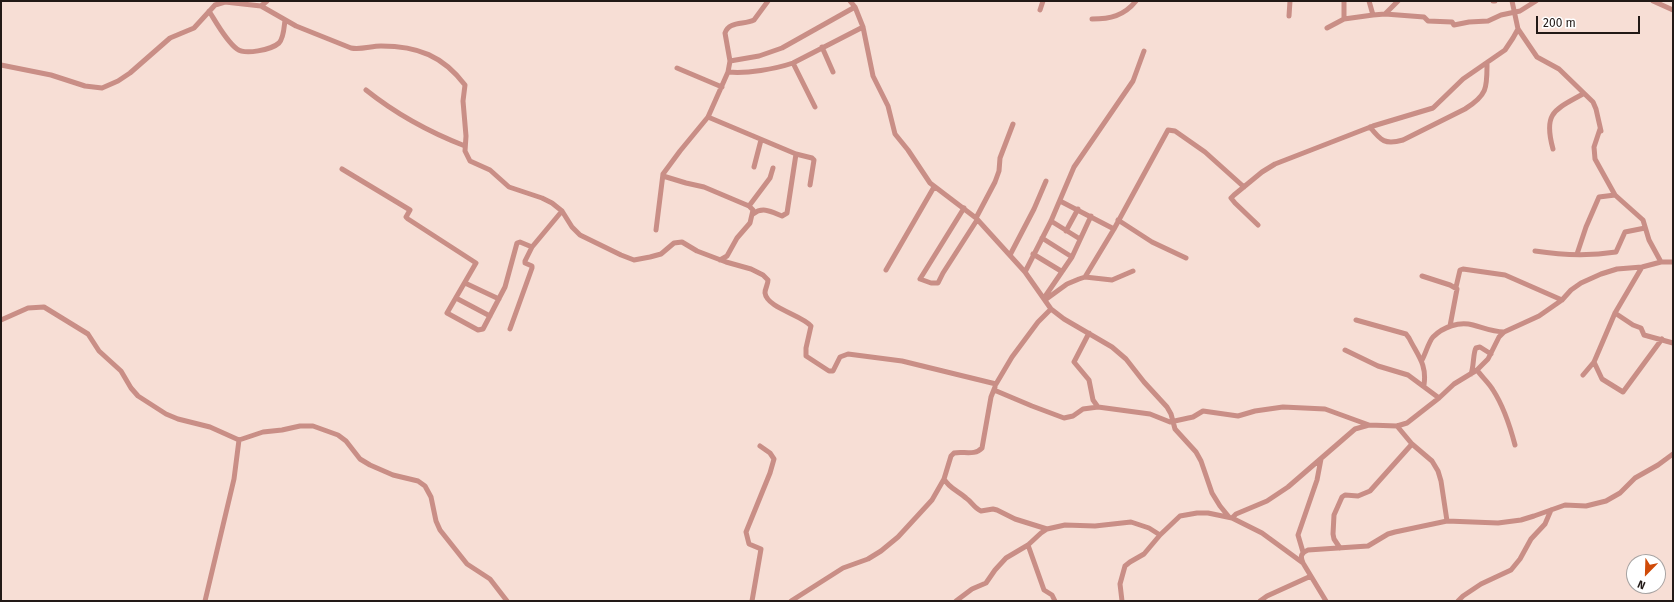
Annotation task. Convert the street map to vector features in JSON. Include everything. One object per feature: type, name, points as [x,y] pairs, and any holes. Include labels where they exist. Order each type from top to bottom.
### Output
[{"type":"street","points":[[1,66],[51,75],[85,86],[102,88],[118,81],[130,73],[170,38],[194,28],[215,5],[224,1],[261,6],[285,20],[351,48],[358,49],[382,46],[421,50],[448,67],[464,85],[463,101],[465,146],[466,154],[470,161],[490,170],[509,187],[552,203],[562,211],[572,227],[580,235],[628,258],[639,259],[661,254],[678,242],[686,243],[697,250],[720,260],[748,268],[766,278],[768,283],[765,292],[769,300],[786,312],[808,323],[810,326],[806,356],[815,364],[829,371],[833,371],[840,357],[848,354],[902,362],[996,384]]},
{"type":"street","points":[[261,6],[267,1]]},
{"type":"street","points":[[656,230],[663,176],[680,151],[708,117],[728,72],[730,61],[725,33],[726,30],[733,25],[754,20],[768,1]]},
{"type":"street","points":[[850,1],[855,7],[863,27],[874,76],[889,111],[895,134],[934,188],[964,208],[976,219],[1025,272],[1051,309],[1064,319],[1112,347],[1126,359],[1144,382],[1167,407],[1175,430],[1196,452],[1201,461],[1212,493],[1220,506],[1231,517]]},
{"type":"street","points":[[1040,10],[1043,1]]},
{"type":"street","points":[[1092,19],[1105,19],[1118,16],[1126,11],[1136,1]]},
{"type":"street","points":[[1289,16],[1290,1]]},
{"type":"street","points":[[1344,1],[1344,19]]},
{"type":"street","points":[[1369,1],[1373,15]]},
{"type":"street","points":[[1385,14],[1398,1]]},
{"type":"street","points":[[1512,1],[1516,12],[1518,29],[1538,57],[1559,69],[1583,94],[1593,102],[1601,131],[1594,147],[1594,156],[1615,195],[1641,218],[1649,240],[1661,262]]},
{"type":"street","points":[[1327,28],[1344,19],[1385,14],[1418,18],[1424,17],[1428,21],[1452,22],[1454,26],[1469,22],[1488,21],[1501,15],[1516,12],[1536,1]]},
{"type":"street","points":[[1654,1],[1673,10]]},
{"type":"street","points":[[730,61],[760,56],[782,48],[855,7]]},
{"type":"street","points":[[209,11],[236,48],[248,52],[278,44],[281,40],[285,20]]},
{"type":"street","points":[[728,72],[748,72],[793,63],[863,27]]},
{"type":"street","points":[[1258,225],[1231,198],[1269,167],[1370,127],[1432,108],[1452,88],[1505,50],[1518,29]]},
{"type":"street","points":[[822,47],[833,72]]},
{"type":"street","points":[[1025,272],[1051,221],[1074,167],[1132,81],[1144,51]]},
{"type":"street","points":[[793,63],[815,107]]},
{"type":"street","points":[[1370,127],[1381,139],[1393,143],[1403,140],[1465,109],[1474,104],[1485,91],[1487,86],[1487,63]]},
{"type":"street","points":[[677,68],[722,87]]},
{"type":"street","points":[[366,90],[395,111],[427,130],[465,146]]},
{"type":"street","points":[[1553,149],[1548,129],[1550,120],[1556,111],[1562,106],[1583,94]]},
{"type":"street","points":[[708,117],[796,154],[814,159],[810,185]]},
{"type":"street","points":[[964,208],[920,279],[931,283],[938,283],[976,219],[995,182],[999,171],[1000,158],[1013,124]]},
{"type":"street","points":[[1085,277],[1114,229],[1168,130],[1174,131],[1205,152],[1244,187]]},
{"type":"street","points":[[754,166],[761,140]]},
{"type":"street","points":[[720,260],[727,256],[737,238],[750,223],[754,214],[758,210],[765,209],[782,216],[787,214],[796,154]]},
{"type":"street","points":[[749,206],[770,178],[773,168]]},
{"type":"street","points":[[342,169],[410,210],[406,217],[408,219],[476,263],[448,311],[448,314],[481,330],[483,329],[499,299],[507,280],[517,243],[520,242],[532,247]]},
{"type":"street","points":[[663,176],[704,187],[749,206],[753,210],[754,214]]},
{"type":"street","points":[[1010,255],[1034,209],[1046,181]]},
{"type":"street","points":[[886,270],[934,188]]},
{"type":"street","points":[[1577,254],[1586,227],[1599,197],[1615,195]]},
{"type":"street","points":[[1060,200],[1114,229]]},
{"type":"street","points":[[1066,231],[1078,209]]},
{"type":"street","points":[[510,329],[532,268],[532,266],[525,263],[525,261],[532,247],[562,211]]},
{"type":"street","points":[[1044,299],[1061,271],[1072,257],[1091,216]]},
{"type":"street","points":[[1118,220],[1152,242],[1186,258]]},
{"type":"street","points":[[1051,221],[1080,240]]},
{"type":"street","points":[[1535,251],[1555,254],[1616,252],[1625,232],[1645,228]]},
{"type":"street","points":[[1042,238],[1072,257]]},
{"type":"street","points":[[1034,254],[1061,271]]},
{"type":"street","points":[[1231,517],[1267,501],[1276,495],[1321,459],[1355,429],[1370,425],[1397,426],[1407,423],[1454,384],[1477,370],[1491,354],[1499,337],[1504,332],[1539,316],[1562,300],[1571,290],[1582,282],[1617,269],[1642,267],[1661,262],[1673,262]]},
{"type":"street","points":[[1583,375],[1594,362],[1615,313],[1642,267]]},
{"type":"street","points":[[1450,326],[1458,294],[1456,287],[1460,270],[1468,269],[1505,275],[1515,278],[1562,300]]},
{"type":"street","points":[[1044,299],[1067,284],[1085,277],[1112,280],[1133,270]]},
{"type":"street","points":[[1422,276],[1456,287]]},
{"type":"street","points":[[465,283],[499,299]]},
{"type":"street","points":[[456,298],[490,316]]},
{"type":"street","points":[[1,320],[28,308],[44,307],[88,334],[99,351],[121,371],[130,388],[138,396],[166,414],[178,419],[210,427],[240,440],[263,432],[300,426],[313,426],[331,431],[342,438],[360,459],[370,465],[393,475],[418,481],[426,486],[431,497],[436,521],[440,530],[467,564],[490,579],[507,601]]},
{"type":"street","points":[[791,601],[843,568],[868,559],[881,551],[898,537],[929,504],[944,479],[951,456],[954,453],[977,452],[982,448],[996,384],[1012,357],[1038,322],[1051,309]]},
{"type":"street","points":[[1615,313],[1633,325],[1641,328],[1644,335],[1673,343]]},
{"type":"street","points":[[1356,320],[1406,334],[1422,360],[1426,375],[1424,385]]},
{"type":"street","points":[[1422,360],[1431,339],[1450,326],[1461,323],[1493,331],[1504,332]]},
{"type":"street","points":[[1089,333],[1074,362],[1089,380],[1093,400],[1098,407]]},
{"type":"street","points":[[1594,362],[1602,379],[1623,392],[1662,339]]},
{"type":"street","points":[[1471,374],[1474,362],[1474,351],[1476,348],[1480,347],[1491,354]]},
{"type":"street","points":[[1345,350],[1378,366],[1408,375],[1424,385],[1439,398]]},
{"type":"street","points":[[1477,370],[1498,397],[1510,426],[1515,445]]},
{"type":"street","points":[[994,390],[1064,418],[1074,416],[1083,409],[1098,407],[1150,414],[1167,421],[1193,418],[1203,411],[1238,416],[1255,411],[1283,407],[1325,409],[1370,425]]},
{"type":"street","points":[[1397,426],[1412,444],[1432,461],[1440,476],[1447,522]]},
{"type":"street","points":[[205,601],[234,479],[240,440]]},
{"type":"street","points":[[1340,548],[1334,539],[1333,534],[1334,515],[1342,497],[1345,495],[1358,496],[1370,491],[1412,444]]},
{"type":"street","points":[[752,601],[760,549],[749,544],[746,532],[770,473],[774,459],[770,452],[760,446]]},
{"type":"street","points":[[1303,552],[1308,550],[1368,546],[1388,534],[1447,522],[1498,523],[1521,520],[1564,505],[1586,506],[1615,498],[1633,480],[1673,454]]},
{"type":"street","points":[[1321,459],[1317,480],[1298,535],[1303,552],[1301,558],[1303,564],[1326,601]]},
{"type":"street","points":[[944,479],[947,484],[980,511],[993,509],[997,510],[1015,519],[1047,529]]},
{"type":"street","points":[[1458,601],[1481,584],[1511,570],[1520,559],[1530,539],[1545,524],[1551,510]]},
{"type":"street","points":[[1122,601],[1120,584],[1125,566],[1144,554],[1160,535],[1180,516],[1208,513],[1231,517],[1262,533],[1303,564]]},
{"type":"street","points":[[956,601],[972,590],[986,583],[1006,558],[1028,545],[1047,529],[1065,525],[1095,526],[1131,522],[1148,528],[1160,535]]},
{"type":"street","points":[[1028,545],[1044,590],[1052,595],[1055,601]]},
{"type":"street","points":[[1260,601],[1267,596],[1311,576]]}]
